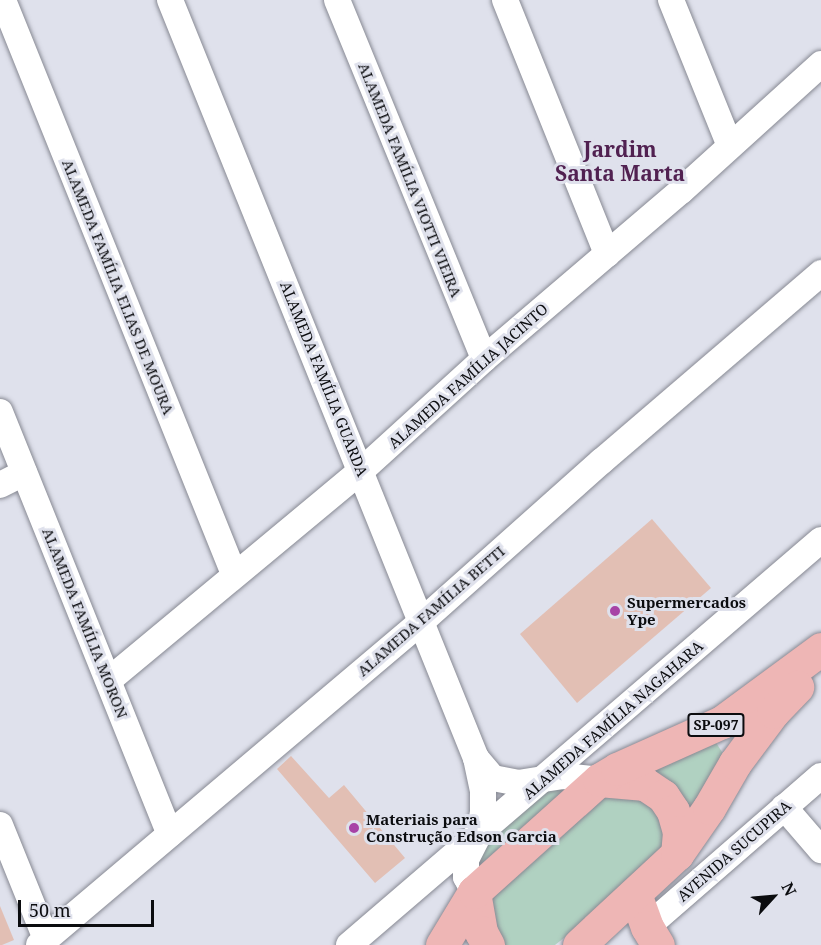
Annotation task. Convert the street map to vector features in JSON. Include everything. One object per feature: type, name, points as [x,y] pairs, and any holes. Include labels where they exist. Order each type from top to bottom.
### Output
[{"type":"main road","name":"SP-097","points":[[442,945],[474,892],[599,780],[617,769],[722,722],[821,649]]},
{"type":"main road","name":"SP-097","points":[[579,945],[677,854],[709,808],[735,763],[773,712],[821,664]]},
{"type":"main road","points":[[599,780],[645,784],[663,796],[673,811],[679,832],[677,854]]},
{"type":"main road","points":[[474,892],[481,932],[488,945]]},
{"type":"main road","points":[[635,894],[652,936]]},
{"type":"street","name":"ALAMEDA FAMÍLIA ELIAS DE MOURA","points":[[3,0],[234,574]]},
{"type":"street","name":"ALAMEDA FAMÍLIA GUARDA","points":[[170,0],[476,758],[483,791],[479,834]]},
{"type":"street","name":"ALAMEDA FAMÍLIA VIOTTI VIEIRA","points":[[337,0],[484,359]]},
{"type":"street","points":[[505,0],[607,254]]},
{"type":"street","points":[[671,0],[730,146]]},
{"type":"street","name":"ALAMEDA FAMÍLIA JACINTO","points":[[109,680],[361,471],[484,359],[607,254],[821,64]]},
{"type":"street","name":"ALAMEDA FAMÍLIA BETTI","points":[[42,942],[421,622],[602,461],[821,273]]},
{"type":"street","name":"ALAMEDA FAMÍLIA MORON","points":[[0,412],[170,834]]},
{"type":"street","points":[[0,485],[24,473]]},
{"type":"street","name":"ALAMEDA FAMÍLIA NAGAHARA","points":[[349,945],[548,777],[821,540]]},
{"type":"street","name":"ALAMEDA FAMÍLIA GUARDA","points":[[476,758],[493,778],[519,783],[563,776],[599,780]]},
{"type":"street","name":"AVENIDA SUCUPIRA","points":[[652,936],[784,807],[821,776]]},
{"type":"street","points":[[784,807],[821,850]]},
{"type":"street","points":[[0,825],[42,942]]},
{"type":"street","points":[[474,892],[466,877],[466,860],[479,834]]},
{"type":"green space","points":[[712,736],[725,757],[693,810],[634,772]]},
{"type":"green space","points":[[560,781],[572,785],[480,865],[473,856]]},
{"type":"green space","points":[[605,796],[649,801],[664,830],[661,853],[615,898],[555,945],[496,945],[488,902]]},
{"type":"building","name":"Supermercados Ype","points":[[652,519],[711,588],[577,703],[520,634]]},
{"type":"building","name":"Materiais para Construção Edson Garcia","points":[[291,756],[329,798],[344,785],[405,858],[375,883],[277,769]]},
{"type":"building","points":[[0,906],[14,940],[2,945],[0,945]]},
{"type":"place","name":"Supermercados Ype","points":[[615,611]]},
{"type":"place","name":"Materiais para Construção Edson Garcia","points":[[354,828]]},
{"type":"district","name":"Jardim Santa Marta","points":[[620,161]]}]
